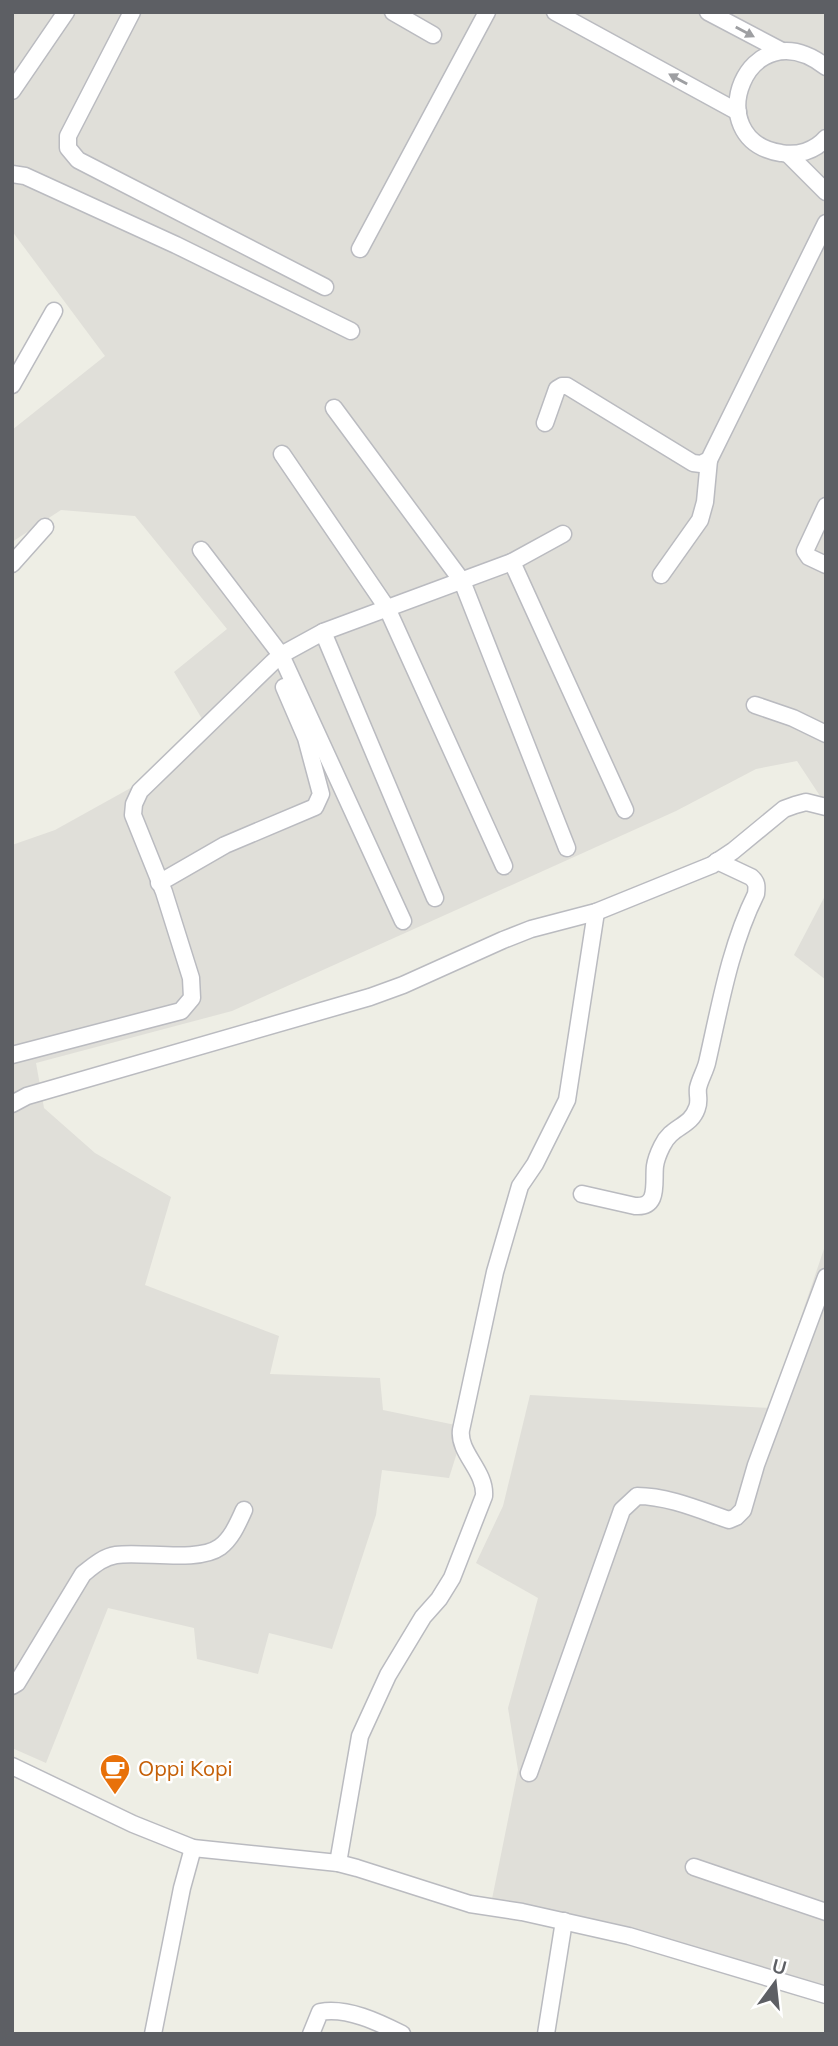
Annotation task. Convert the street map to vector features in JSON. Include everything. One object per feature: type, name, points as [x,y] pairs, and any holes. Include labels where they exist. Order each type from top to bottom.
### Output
[{"type":"street","points":[[12,91],[66,12]]},
{"type":"street","points":[[132,12],[68,136],[68,148],[78,160],[325,287]]},
{"type":"street","points":[[393,12],[433,35]]},
{"type":"street","points":[[360,249],[487,12]]},
{"type":"street","points":[[555,12],[738,112]]},
{"type":"street","points":[[708,12],[782,51]]},
{"type":"street","points":[[826,66],[814,57],[799,52],[782,51],[766,56],[747,72],[737,95],[738,112],[744,129],[756,143],[771,152],[789,155],[807,151],[826,138]]},
{"type":"street","points":[[789,155],[826,192]]},
{"type":"street","points":[[12,174],[25,176],[176,245],[351,331]]},
{"type":"street","points":[[661,575],[700,520],[705,502],[709,460],[826,223]]},
{"type":"street","points":[[12,384],[54,311]]},
{"type":"street","points":[[545,423],[557,389],[566,386],[693,463],[701,464],[709,460]]},
{"type":"street","points":[[334,408],[462,581],[567,848]]},
{"type":"street","points":[[282,454],[387,608],[504,866]]},
{"type":"street","points":[[826,506],[805,551],[809,557],[826,565]]},
{"type":"street","points":[[12,564],[45,527]]},
{"type":"street","points":[[12,1055],[181,1011],[192,998],[191,978],[164,892],[132,809],[140,791],[277,658],[323,632],[512,562],[563,534]]},
{"type":"street","points":[[201,550],[277,658],[403,921]]},
{"type":"street","points":[[512,562],[625,810]]},
{"type":"street","points":[[323,632],[435,898]]},
{"type":"street","points":[[159,883],[225,845],[315,807],[318,802],[321,794],[306,738],[277,658]]},
{"type":"street","points":[[755,705],[793,718],[826,734]]},
{"type":"street","points":[[12,1104],[27,1096],[370,997],[403,985],[522,933],[596,912],[717,861],[784,809],[806,802],[826,807]]},
{"type":"street","points":[[582,1194],[635,1206],[650,1202],[655,1185],[656,1161],[662,1146],[674,1129],[692,1119],[699,1105],[698,1088],[705,1070],[738,936],[757,887],[751,877],[717,861]]},
{"type":"street","points":[[338,1863],[360,1736],[388,1675],[423,1617],[452,1578],[484,1496],[484,1482],[460,1440],[460,1430],[495,1272],[520,1185],[535,1164],[567,1100],[596,912]]},
{"type":"street","points":[[529,1773],[622,1510],[637,1496],[648,1496],[690,1506],[729,1520],[743,1510],[826,1277]]},
{"type":"street","points":[[12,1686],[17,1683],[83,1574],[100,1561],[116,1555],[209,1552],[220,1547],[232,1535],[244,1510]]},
{"type":"street","points":[[12,1766],[133,1824],[193,1848],[338,1863],[470,1903],[629,1936],[826,1995]]},
{"type":"street","points":[[153,2034],[181,1888],[193,1848]]},
{"type":"street","points":[[694,1867],[826,1912]]},
{"type":"street","points":[[546,2034],[564,1921]]},
{"type":"street","points":[[312,2034],[320,2012],[332,2010],[377,2022],[402,2034]]},
{"type":"shaded area","points":[[12,12],[826,12],[826,805],[797,761],[756,769],[676,811],[232,1011],[36,1063],[44,1108],[95,1153],[171,1197],[145,1285],[279,1336],[270,1374],[380,1378],[383,1410],[465,1427],[449,1478],[382,1470],[376,1515],[332,1649],[269,1633],[258,1674],[197,1659],[194,1628],[108,1608],[46,1763],[12,1748],[12,845],[55,830],[154,775],[208,729],[174,672],[227,629],[135,516],[61,510],[12,542],[12,430],[105,356],[12,231]]},
{"type":"shaded area","points":[[826,894],[826,980],[794,955]]},
{"type":"shaded area","points":[[826,1243],[826,1988],[492,1899],[518,1770],[508,1708],[538,1598],[476,1563],[503,1506],[530,1395],[770,1408]]},
{"type":"place","name":"Oppi Kopi","points":[[115,1796]]}]
